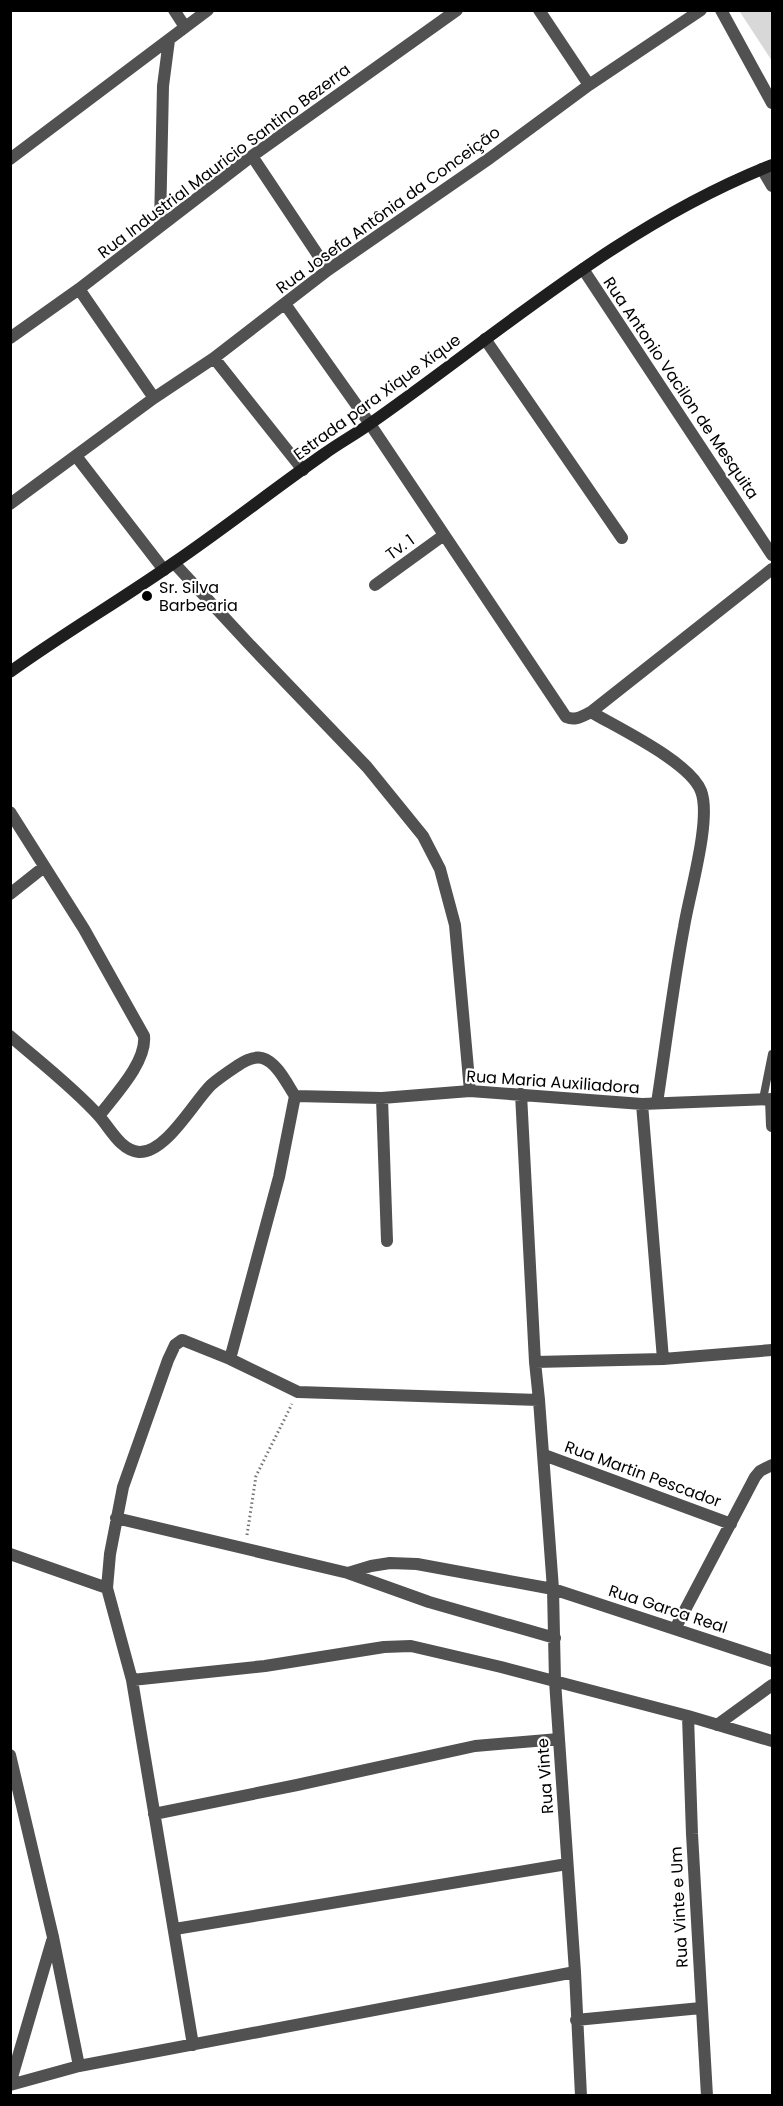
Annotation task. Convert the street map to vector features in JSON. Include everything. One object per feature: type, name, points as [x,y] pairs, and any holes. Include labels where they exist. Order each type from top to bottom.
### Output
[{"type":"street","points":[[174,10],[190,20]]},
{"type":"street","points":[[10,159],[169,40],[190,20],[208,10]]},
{"type":"street","name":"Rua Industrial Mauricio Santino Bezerra","points":[[10,338],[79,289],[252,156],[457,10]]},
{"type":"street","points":[[539,10],[589,85]]},
{"type":"street","name":"Rua Josefa Antônia da Conceição","points":[[10,504],[154,398],[214,358],[328,270],[490,158],[589,85],[701,10]]},
{"type":"street","points":[[721,10],[772,103]]},
{"type":"street","points":[[160,225],[164,86],[169,40]]},
{"type":"street","points":[[252,156],[328,270]]},
{"type":"street","points":[[767,167],[772,186]]},
{"type":"street","name":"Estrada para Xique Xique","points":[[10,672],[169,567],[583,269],[656,221],[711,192],[767,167]]},
{"type":"street","name":"Rua Antonio Vacilon de Mesquita","points":[[583,269],[772,555]]},
{"type":"street","points":[[79,289],[154,398]]},
{"type":"street","points":[[285,304],[370,424],[566,717],[573,719],[591,712],[772,569]]},
{"type":"street","points":[[10,325],[26,327]]},
{"type":"street","points":[[485,339],[622,538]]},
{"type":"street","points":[[214,358],[303,470]]},
{"type":"street","points":[[76,456],[169,567],[367,767],[423,836],[440,869],[455,925],[470,1091]]},
{"type":"street","name":"Tv. 1","points":[[375,585],[444,535]]},
{"type":"street","points":[[591,712],[675,763],[694,780],[702,791],[704,807],[702,834],[684,926],[657,1103]]},
{"type":"street","points":[[10,812],[84,929],[144,1036],[143,1051],[138,1064],[99,1116]]},
{"type":"street","points":[[10,894],[44,867]]},
{"type":"street","points":[[10,1036],[99,1116],[119,1141],[137,1152],[146,1151],[162,1143],[214,1082],[244,1061],[262,1058],[276,1068],[295,1096],[279,1177],[230,1359]]},
{"type":"street","name":"Rua Maria Auxiliadora","points":[[295,1096],[382,1098],[470,1091],[642,1104],[769,1099]]},
{"type":"street","name":"Rua Vinte","points":[[521,1094],[535,1362],[553,1589],[555,1681],[581,2096]]},
{"type":"street","points":[[382,1098],[387,1241]]},
{"type":"street","points":[[769,1099],[772,1126]]},
{"type":"street","points":[[642,1104],[663,1359]]},
{"type":"street","points":[[193,2045],[132,1680],[107,1588],[123,1487],[175,1345],[182,1340],[230,1359],[298,1392],[539,1400]]},
{"type":"street","points":[[535,1362],[663,1359],[772,1350]]},
{"type":"street","name":"Rua Martin Pescador","points":[[544,1455],[731,1524]]},
{"type":"street","points":[[675,1629],[755,1477],[760,1471],[772,1465]]},
{"type":"street","points":[[117,1518],[348,1573],[429,1602],[555,1638]]},
{"type":"street","points":[[10,1554],[107,1588]]},
{"type":"street","name":"Rua Garca Real","points":[[348,1573],[390,1563],[417,1564],[553,1589],[772,1661]]},
{"type":"street","points":[[132,1680],[265,1666],[384,1647],[411,1646],[555,1681],[772,1741]]},
{"type":"street","points":[[717,1725],[772,1684]]},
{"type":"street","name":"Rua Vinte e Um","points":[[688,1716],[692,1834],[707,2096]]},
{"type":"street","points":[[154,1814],[475,1746],[559,1739]]},
{"type":"street","points":[[10,1755],[53,1937],[79,2066]]},
{"type":"street","points":[[175,1929],[567,1864]]},
{"type":"street","points":[[10,2084],[53,1937]]},
{"type":"street","points":[[10,2084],[79,2066],[575,1972]]},
{"type":"street","points":[[576,2020],[701,2008]]},
{"type":"lane","points":[[769,1099],[772,1054]]},
{"type":"path","points":[[244,1549],[256,1476],[298,1392]]},
{"type":"shaded area","points":[[772,11],[772,61],[740,12]]},
{"type":"place","name":"Sr. Silva Barbearia","points":[[147,596]]}]
